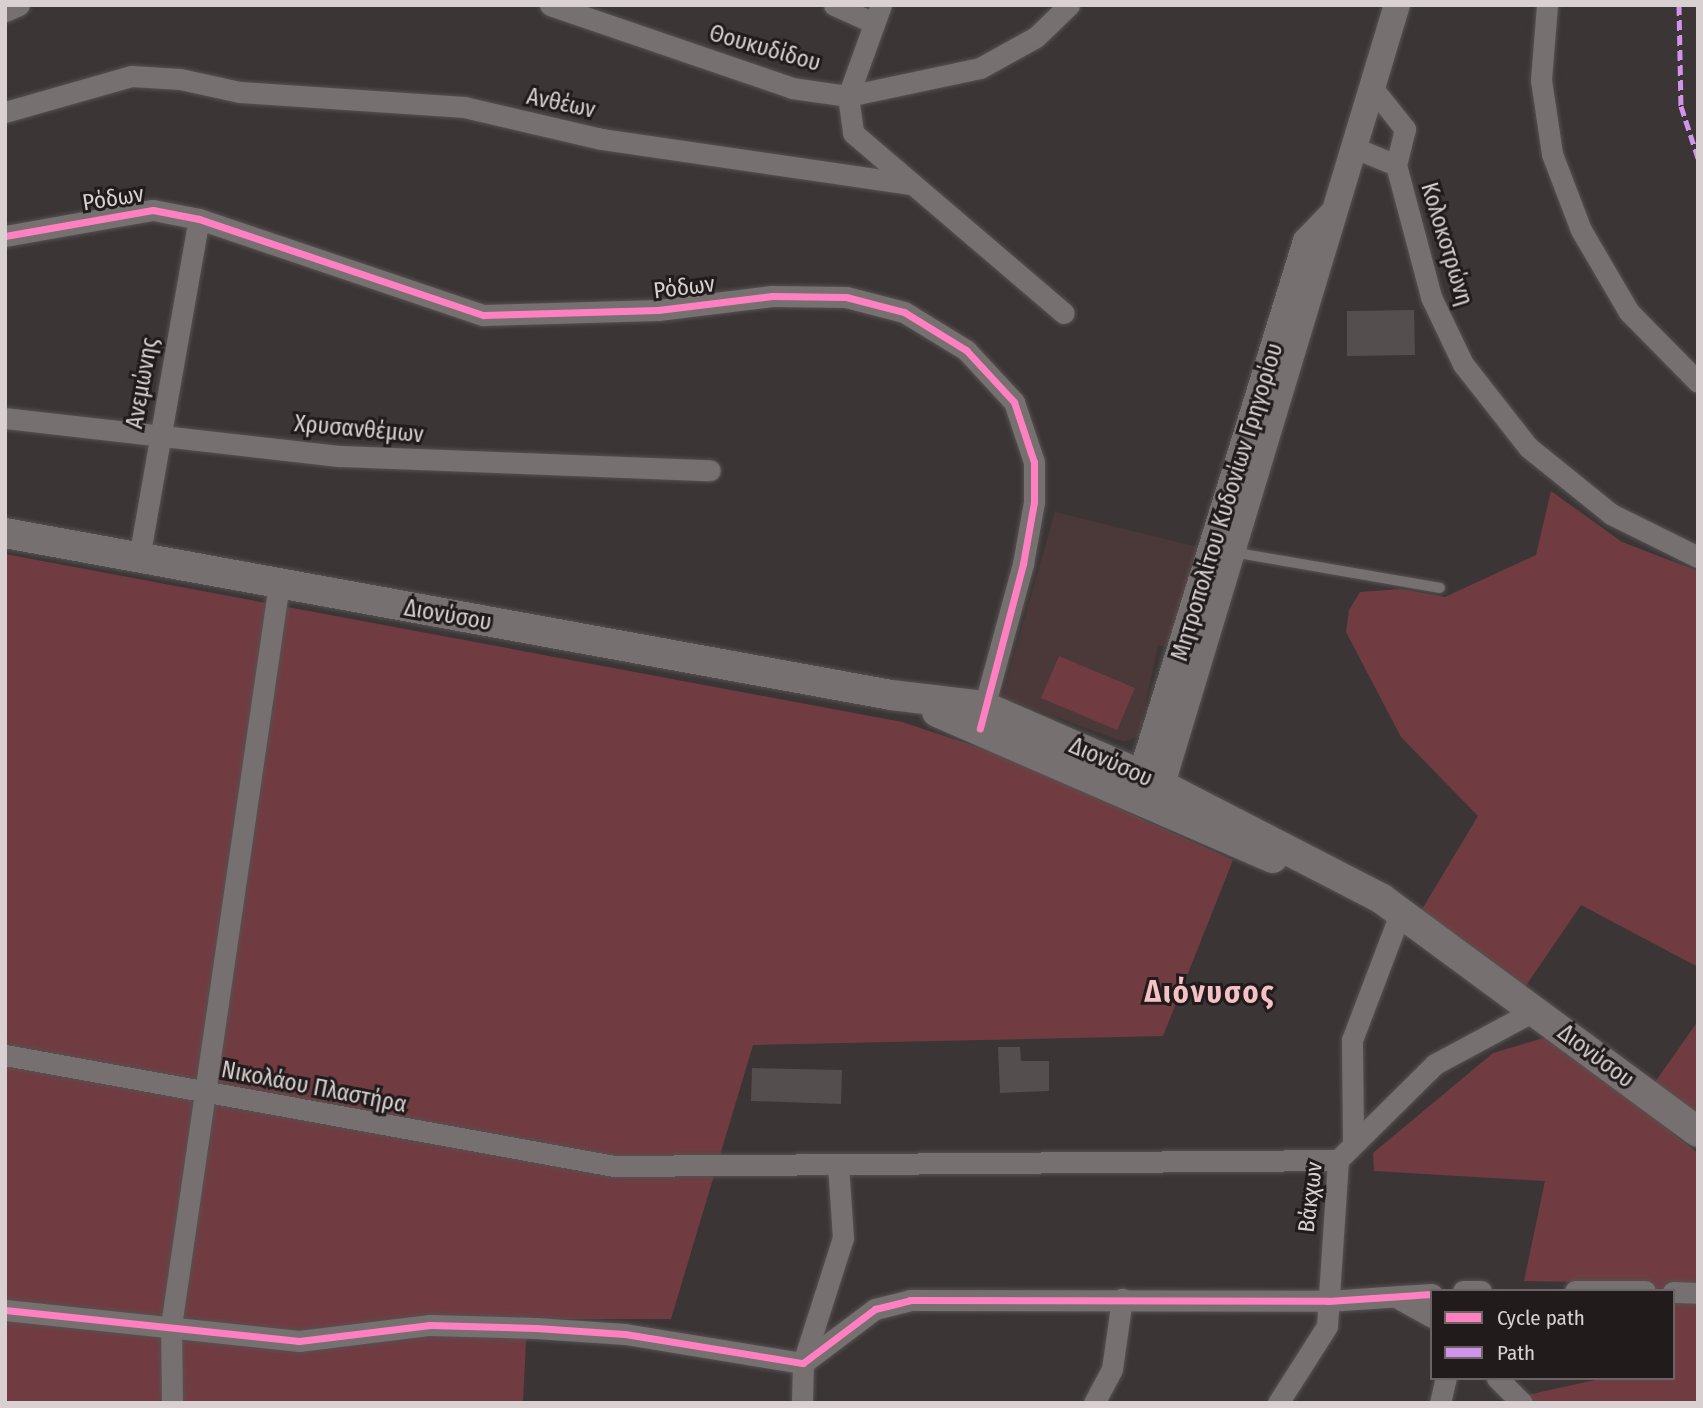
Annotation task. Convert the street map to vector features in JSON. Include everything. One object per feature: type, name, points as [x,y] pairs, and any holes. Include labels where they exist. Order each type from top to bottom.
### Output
[{"type":"main road","name":"Διονύσου","points":[[5,533],[891,695],[981,717],[1149,792],[1252,852],[1317,870],[1401,911],[1698,1132]]},
{"type":"street","points":[[5,11],[19,5]]},
{"type":"street","name":"Θουκυδίδου","points":[[550,5],[792,88],[848,96]]},
{"type":"street","points":[[834,5],[877,14],[848,96],[853,133],[1064,313]]},
{"type":"street","points":[[848,96],[979,68],[1036,37],[1069,5]]},
{"type":"street","name":"Μητροπολίτου Κυδονίων Γρηγορίου","points":[[1149,792],[1224,550],[1306,241],[1332,214],[1374,90],[1397,5]]},
{"type":"street","points":[[1547,5],[1541,80],[1552,155],[1581,230],[1629,312],[1698,382]]},
{"type":"street","name":"Ανθέων","points":[[5,111],[131,76],[180,79],[240,92],[464,107],[601,139],[911,184]]},
{"type":"street","name":"Κολοκοτρώνη","points":[[1374,90],[1405,129],[1396,165],[1432,297],[1463,364],[1528,447],[1611,514],[1698,557]]},
{"type":"street","points":[[1355,148],[1396,165]]},
{"type":"street","name":"Ρόδων","points":[[5,236],[153,211],[199,219],[483,315],[548,317],[772,296],[846,297],[904,312],[966,350],[1014,402],[1034,461],[1034,502],[1023,564],[981,717]]},
{"type":"street","name":"Ανεμώνης","points":[[139,558],[199,219]]},
{"type":"street","name":"Χρυσανθέμων","points":[[5,418],[393,459],[710,470]]},
{"type":"street","points":[[172,1403],[171,1326],[279,584]]},
{"type":"street","points":[[1353,1139],[1352,1040],[1401,911]]},
{"type":"street","name":"Βάκχων","points":[[1278,1403],[1325,1335],[1338,1160],[1353,1139],[1435,1063],[1534,1011]]},
{"type":"street","name":"Νικολάου Πλαστήρα","points":[[5,1055],[614,1166],[1338,1160]]},
{"type":"street","points":[[802,1403],[803,1363],[844,1238],[838,1165]]},
{"type":"street","points":[[1675,1292],[1698,1293]]},
{"type":"street","points":[[5,1310],[299,1341],[430,1325],[536,1328],[625,1334],[803,1363],[875,1309],[899,1302],[1122,1298],[1328,1301],[1430,1294]]},
{"type":"street","points":[[1396,1297],[1430,1316]]},
{"type":"street","points":[[1094,1403],[1112,1369],[1122,1298]]},
{"type":"street","points":[[1295,1380],[1300,1403]]},
{"type":"street","points":[[1440,1403],[1446,1380]]},
{"type":"street","points":[[1499,1380],[1522,1403]]},
{"type":"lane","points":[[1224,550],[1440,588]]},
{"type":"shaded area","points":[[1551,491],[1622,542],[1698,571],[1698,967],[1581,905],[1525,987],[1421,911],[1478,816],[1401,737],[1346,632],[1349,610],[1360,592],[1401,589],[1445,597],[1536,555]]},
{"type":"shaded area","points":[[1055,512],[1198,547],[1169,648],[1158,645],[1139,736],[1124,742],[1002,697]]},
{"type":"shaded area","points":[[5,554],[902,722],[1002,755],[1233,860],[1163,1036],[753,1045],[671,1319],[527,1319],[523,1403],[5,1403]]},
{"type":"shaded area","points":[[1059,656],[1135,688],[1117,730],[1041,698]]},
{"type":"shaded area","points":[[1698,1021],[1698,1117],[1655,1082]]},
{"type":"shaded area","points":[[1550,1036],[1698,1153],[1698,1403],[1492,1403],[1595,1380],[1675,1380],[1675,1289],[1640,1289],[1640,1283],[1524,1281],[1545,1181],[1374,1171],[1373,1153],[1493,1053]]},
{"type":"building","points":[[1414,310],[1415,355],[1347,356],[1347,311]]},
{"type":"building","points":[[998,1047],[1020,1047],[1021,1061],[1049,1061],[1049,1091],[1000,1093]]},
{"type":"building","points":[[752,1068],[842,1070],[841,1104],[751,1101]]},
{"type":"marked path","points":[[1679,5],[1681,106],[1698,158]]},
{"type":"cycle path","points":[[5,236],[153,210],[199,219],[483,315],[658,310],[772,296],[846,297],[904,312],[966,350],[1014,402],[1034,462],[1034,502],[1023,564],[980,728]]},
{"type":"cycle path","points":[[5,1310],[299,1341],[430,1325],[536,1328],[625,1334],[803,1363],[875,1309],[910,1300],[1328,1301],[1430,1294]]},
{"type":"district","name":"Διόνυσος","points":[[1210,992]]}]
